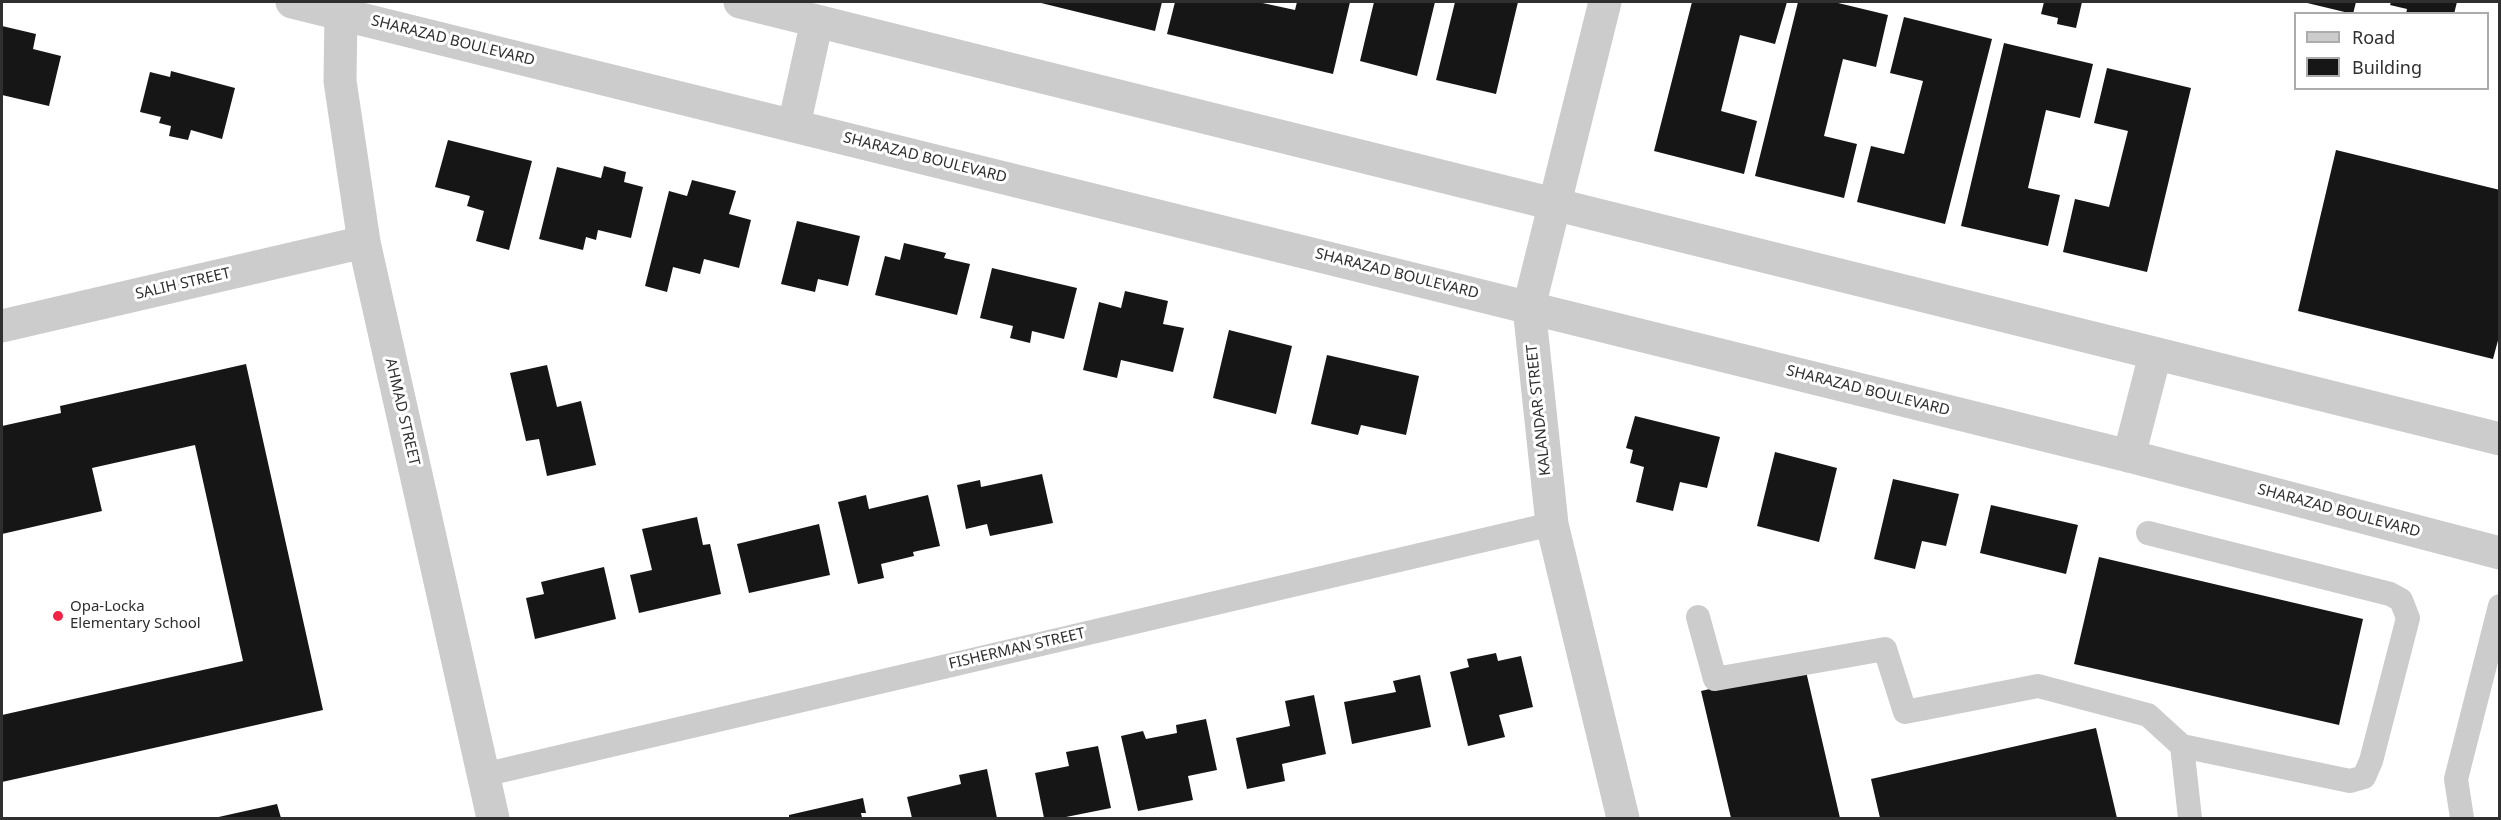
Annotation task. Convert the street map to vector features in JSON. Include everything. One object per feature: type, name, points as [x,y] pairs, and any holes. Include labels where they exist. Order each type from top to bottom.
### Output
[{"type":"street","name":"SHARAZAD BOULEVARD","points":[[292,2],[343,7],[794,125],[2129,456],[2499,553]]},
{"type":"street","points":[[740,2],[2499,439]]},
{"type":"street","name":"KALANDAR STREET","points":[[1605,2],[1529,307],[1552,524],[1623,819]]},
{"type":"street","name":"AHMAD STREET","points":[[343,7],[340,81],[364,242],[493,819]]},
{"type":"street","points":[[794,125],[817,21]]},
{"type":"street","name":"SALIH STREET","points":[[2,326],[364,242]]},
{"type":"street","points":[[2129,456],[2155,355]]},
{"type":"lane","name":"FISHERMAN STREET","points":[[483,775],[1552,524]]},
{"type":"lane","points":[[1698,617],[1715,679],[1885,649],[1905,712],[2038,686],[2148,716],[2182,746],[2350,781],[2364,777],[2372,761],[2408,618],[2401,600],[2390,594],[2148,533]]},
{"type":"lane","points":[[2462,819],[2456,779],[2499,606]]},
{"type":"lane","points":[[2182,746],[2190,819]]},
{"type":"building","points":[[1037,2],[1162,2],[1155,31]]},
{"type":"building","points":[[1175,2],[1258,2],[1295,10],[1297,2],[1350,2],[1333,74],[1167,34]]},
{"type":"building","points":[[1374,2],[1435,2],[1417,76],[1360,61]]},
{"type":"building","points":[[1455,2],[1518,2],[1496,94],[1436,80]]},
{"type":"building","points":[[1692,2],[1787,2],[1775,44],[1740,35],[1721,111],[1757,121],[1744,174],[1654,151]]},
{"type":"building","points":[[1798,2],[1834,2],[1888,15],[1876,67],[1843,59],[1824,136],[1857,144],[1844,198],[1755,176]]},
{"type":"building","points":[[2044,2],[2082,2],[2076,28],[2057,24],[2058,18],[2041,14]]},
{"type":"building","points":[[2303,2],[2356,2],[2354,12]]},
{"type":"building","points":[[2391,2],[2457,2],[2454,12],[2406,12],[2407,9],[2390,5]]},
{"type":"building","points":[[1904,17],[1992,39],[1945,224],[1857,202],[1871,146],[1904,154],[1923,81],[1890,73]]},
{"type":"building","points":[[2,26],[36,34],[33,49],[61,56],[49,106],[2,95]]},
{"type":"building","points":[[2004,43],[2093,64],[2080,118],[2046,110],[2028,188],[2060,195],[2048,246],[1961,226]]},
{"type":"building","points":[[2107,68],[2191,88],[2147,272],[2063,252],[2075,199],[2109,207],[2128,131],[2094,123]]},
{"type":"building","points":[[171,71],[235,88],[222,139],[191,130],[188,140],[169,136],[171,126],[159,123],[161,117],[140,112],[150,72],[170,77]]},
{"type":"building","points":[[448,140],[532,161],[509,250],[476,241],[484,211],[467,206],[470,196],[435,187]]},
{"type":"building","points":[[2336,150],[2500,190],[2500,333],[2493,359],[2298,311]]},
{"type":"building","points":[[604,166],[626,172],[624,182],[643,187],[631,238],[598,230],[596,240],[586,237],[583,250],[539,239],[557,167],[601,178]]},
{"type":"building","points":[[692,180],[736,191],[729,214],[751,220],[739,268],[704,259],[700,274],[673,267],[667,292],[645,286],[669,191],[687,196]]},
{"type":"building","points":[[797,221],[860,236],[848,286],[818,279],[815,292],[781,284]]},
{"type":"building","points":[[904,243],[946,253],[944,258],[970,264],[957,315],[875,295],[885,256],[900,260]]},
{"type":"building","points":[[992,268],[1077,288],[1064,339],[1032,331],[1030,343],[1010,338],[1013,326],[980,318]]},
{"type":"building","points":[[1125,291],[1168,301],[1163,324],[1184,328],[1173,372],[1121,360],[1117,378],[1083,370],[1099,302],[1121,308]]},
{"type":"building","points":[[1229,330],[1292,346],[1276,414],[1213,398]]},
{"type":"building","points":[[1327,355],[1419,376],[1406,435],[1361,425],[1358,435],[1311,424]]},
{"type":"building","points":[[246,364],[323,710],[2,782],[2,715],[243,661],[195,445],[92,468],[102,511],[2,534],[2,426],[61,413],[60,406]]},
{"type":"building","points":[[547,365],[557,407],[581,401],[596,465],[547,476],[539,439],[526,441],[510,373]]},
{"type":"building","points":[[1635,416],[1720,437],[1707,488],[1680,482],[1673,511],[1636,502],[1644,467],[1630,463],[1633,450],[1626,448]]},
{"type":"building","points":[[1775,452],[1837,468],[1819,542],[1757,526]]},
{"type":"building","points":[[1042,474],[1053,523],[990,536],[987,524],[966,529],[957,485],[980,480],[981,487]]},
{"type":"building","points":[[1893,479],[1959,494],[1946,546],[1922,541],[1915,569],[1874,559]]},
{"type":"building","points":[[866,495],[869,509],[928,495],[940,546],[913,552],[914,556],[881,564],[884,578],[858,584],[838,502]]},
{"type":"building","points":[[1991,505],[2078,525],[2066,574],[1980,553]]},
{"type":"building","points":[[697,517],[703,545],[710,544],[721,594],[639,613],[630,575],[652,570],[642,529]]},
{"type":"building","points":[[819,524],[830,575],[749,593],[737,544]]},
{"type":"building","points":[[2099,557],[2363,619],[2339,725],[2074,664]]},
{"type":"building","points":[[604,567],[616,619],[535,639],[526,598],[544,594],[541,582]]},
{"type":"building","points":[[1496,653],[1498,661],[1521,656],[1533,707],[1499,715],[1505,737],[1468,746],[1450,672],[1469,667],[1467,659]]},
{"type":"building","points":[[1805,667],[1840,818],[1731,818],[1701,691]]},
{"type":"building","points":[[1420,675],[1431,727],[1352,744],[1344,702],[1396,692],[1393,681]]},
{"type":"building","points":[[1314,695],[1326,754],[1282,764],[1285,781],[1247,789],[1236,738],[1290,726],[1285,701]]},
{"type":"building","points":[[1206,719],[1217,770],[1188,776],[1193,800],[1138,811],[1121,736],[1143,731],[1146,739],[1177,733],[1176,725]]},
{"type":"building","points":[[2096,728],[2117,818],[1880,818],[1871,779]]},
{"type":"building","points":[[1098,746],[1111,808],[1061,818],[1044,818],[1035,773],[1069,766],[1066,752]]},
{"type":"building","points":[[987,769],[997,818],[912,818],[907,797],[961,784],[959,775]]},
{"type":"building","points":[[863,798],[866,813],[861,813],[862,818],[789,818],[789,815]]},
{"type":"building","points":[[277,804],[281,818],[214,818]]},
{"type":"place","name":"Opa-Locka Elementary School","points":[[58,616]]}]
